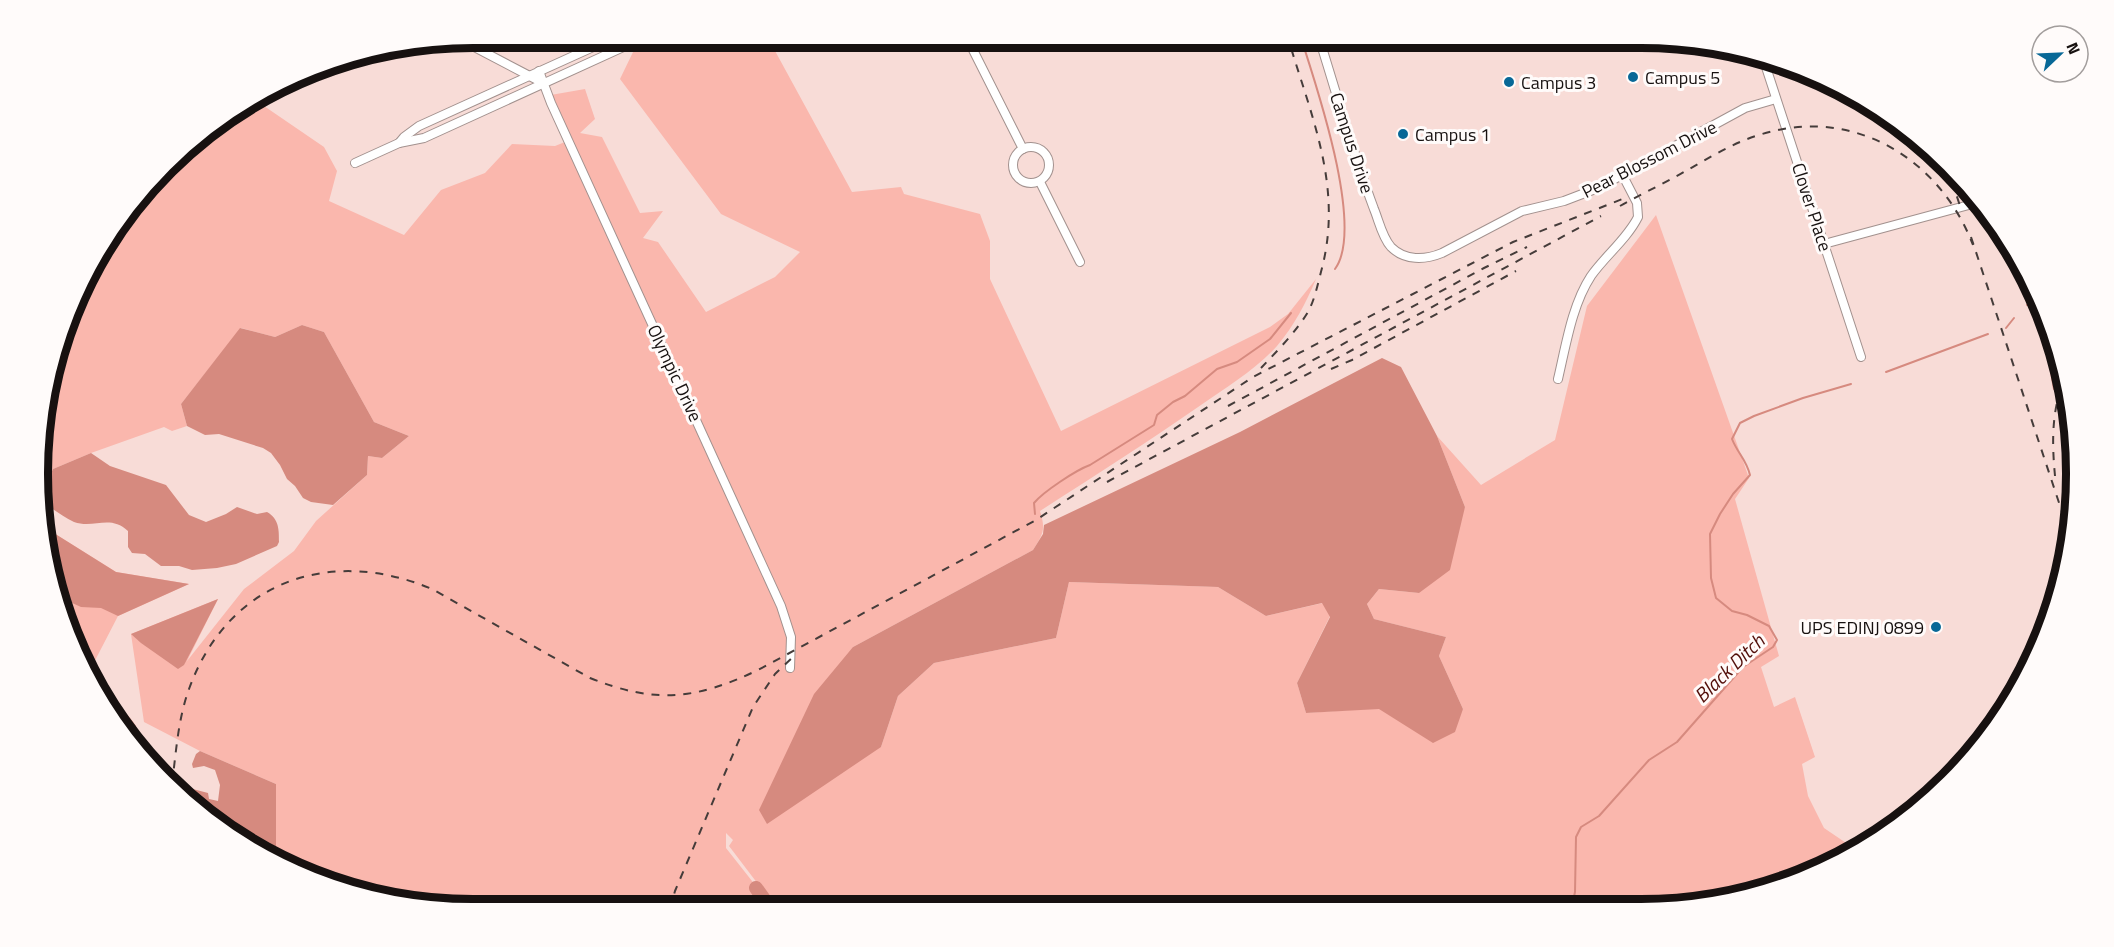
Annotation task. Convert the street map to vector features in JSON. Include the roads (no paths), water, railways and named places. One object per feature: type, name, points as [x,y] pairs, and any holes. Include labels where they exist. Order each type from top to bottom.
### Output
[{"type":"street","points":[[477,48],[543,83]]},
{"type":"street","points":[[399,143],[419,126],[591,48]]},
{"type":"street","points":[[355,163],[399,143],[424,138],[621,48]]},
{"type":"street","points":[[973,48],[1023,148]]},
{"type":"street","name":"Campus Drive","points":[[1323,48],[1364,183],[1390,246]]},
{"type":"street","name":"Clover Place","points":[[1766,67],[1861,357]]},
{"type":"street","name":"Olympic Drive","points":[[539,71],[781,606],[791,637],[790,668]]},
{"type":"street","name":"Pear Blossom Drive","points":[[1390,246],[1406,256],[1429,257],[1442,253],[1518,212],[1564,201],[1598,188],[1745,108],[1776,99]]},
{"type":"street","points":[[1023,148],[1037,148],[1048,157],[1049,169],[1046,177],[1040,182],[1033,184],[1024,182],[1014,172],[1014,159],[1023,148]]},
{"type":"street","points":[[1558,379],[1567,339],[1583,291],[1594,273],[1638,217],[1637,203],[1623,176]]},
{"type":"street","points":[[1040,182],[1080,262]]},
{"type":"street","points":[[1824,244],[1970,205]]},
{"type":"waterway","points":[[1304,48],[1326,121],[1341,190],[1344,222],[1343,249],[1335,269]]},
{"type":"waterway","points":[[1035,514],[1034,503],[1045,493],[1154,425],[1157,415],[1185,396],[1217,369],[1237,362],[1270,339],[1291,313]]},
{"type":"waterway","name":"Black Ditch","points":[[2006,328],[2014,318]]},
{"type":"waterway","name":"Black Ditch","points":[[1886,372],[1988,334]]},
{"type":"waterway","points":[[2045,344],[2054,389]]},
{"type":"waterway","name":"Black Ditch","points":[[1574,899],[1576,837],[1581,827],[1599,816],[1649,760],[1677,742],[1743,667],[1773,647],[1777,640],[1769,626],[1747,615],[1732,611],[1716,598],[1711,578],[1710,534],[1733,494],[1750,475],[1732,439],[1740,423],[1803,398],[1851,384]]},
{"type":"waterway","points":[[756,888],[764,899]]},
{"type":"railway","points":[[1261,368],[1292,334],[1308,312],[1318,285],[1328,238],[1329,208],[1322,152],[1291,48]]},
{"type":"railway","points":[[1620,206],[1752,137],[1796,127],[1829,127],[1860,134],[1890,147],[1916,165],[1939,187],[1958,214],[1973,245]]},
{"type":"railway","points":[[1954,186],[1960,206]]},
{"type":"railway","points":[[173,774],[185,700],[206,652],[229,622],[256,599],[287,582],[321,573],[356,571],[394,577],[432,589],[590,678],[613,686],[655,695],[694,693],[714,688],[758,670],[1036,520],[1253,377],[1513,242],[1625,198]]},
{"type":"railway","points":[[1107,482],[1601,216]]},
{"type":"railway","points":[[1971,237],[2063,516]]},
{"type":"railway","points":[[1228,406],[1527,247]]},
{"type":"railway","points":[[1331,369],[1352,360],[1516,271]]},
{"type":"railway","points":[[2055,476],[2053,439],[2059,395]]},
{"type":"railway","points":[[673,899],[753,707],[775,674],[794,656]]},
{"type":"place","name":"Campus 5","points":[[1633,77]]},
{"type":"place","name":"Campus 3","points":[[1509,82]]},
{"type":"place","name":"Campus 1","points":[[1403,134]]},
{"type":"place","name":"UPS EDINJ 0899","points":[[1936,627]]}]
